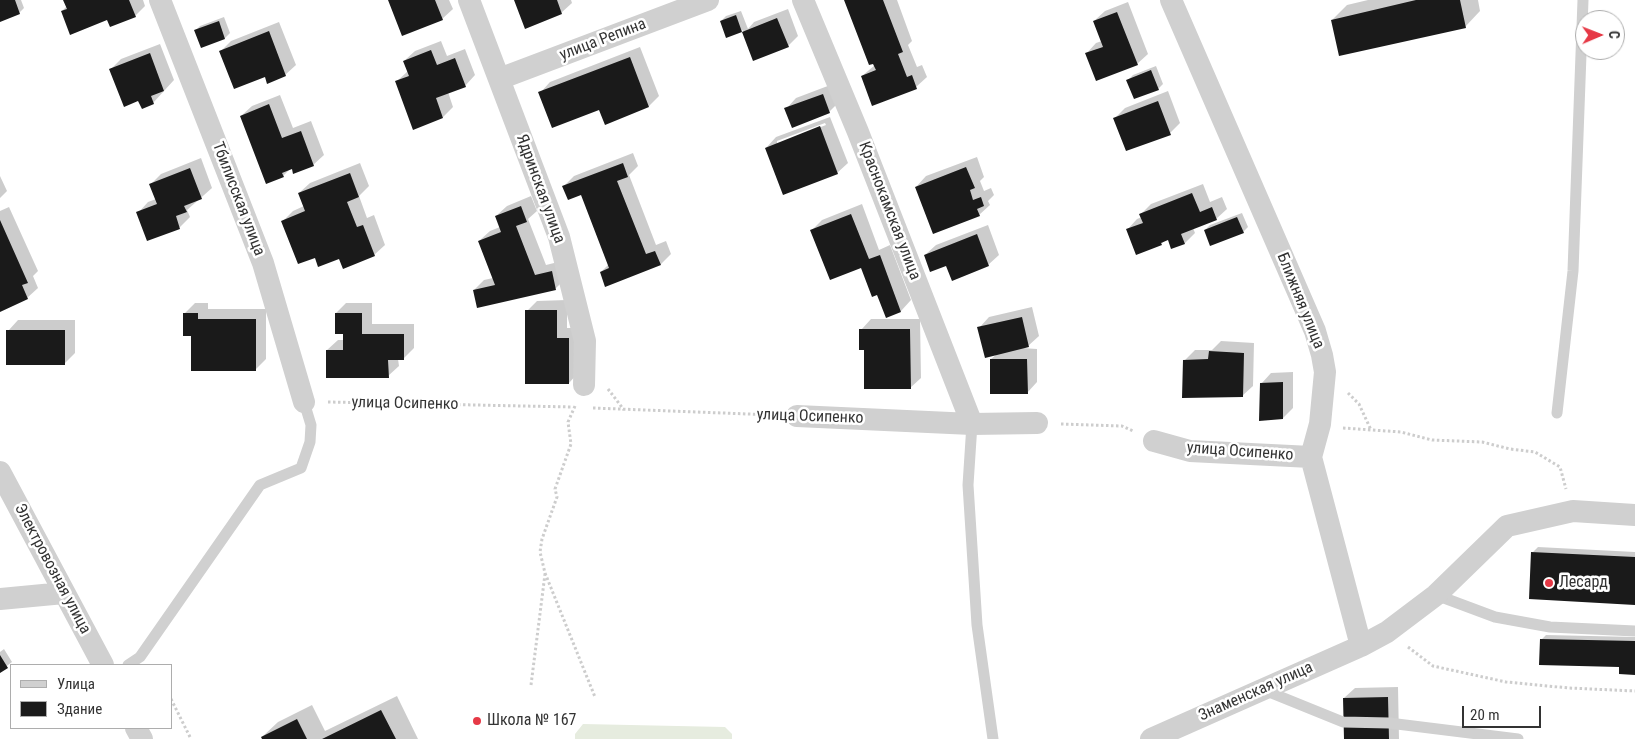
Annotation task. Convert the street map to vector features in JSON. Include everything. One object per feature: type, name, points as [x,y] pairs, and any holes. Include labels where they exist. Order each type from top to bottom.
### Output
[{"type":"street","name":"Тбилисская улица","points":[[160,0],[263,263],[304,402]]},
{"type":"street","name":"Ядринская улица","points":[[469,0],[559,237],[586,342],[584,385]]},
{"type":"street","name":"улица Репина","points":[[499,79],[708,0]]},
{"type":"street","name":"Краснокамская улица","points":[[803,0],[858,132],[972,424]]},
{"type":"street","name":"Ближняя улица","points":[[1170,0],[1315,332],[1326,372],[1320,424],[1311,457]]},
{"type":"street","name":"улица Осипенко","points":[[797,416],[972,424],[1037,423]]},
{"type":"street","name":"улица Осипенко","points":[[1154,441],[1190,451],[1311,457]]},
{"type":"street","points":[[1311,457],[1361,646]]},
{"type":"street","name":"Электровозная улица","points":[[0,472],[102,664]]},
{"type":"street","name":"Знаменская улица","points":[[1151,739],[1361,646],[1387,632],[1436,595],[1507,526],[1573,511],[1635,515]]},
{"type":"street","points":[[0,599],[64,593]]},
{"type":"lane","points":[[1557,414],[1573,271],[1583,0]]},
{"type":"lane","points":[[130,664],[140,657],[260,485],[301,468],[310,442],[311,425],[304,402]]},
{"type":"lane","points":[[972,424],[968,485],[977,625],[993,739]]},
{"type":"lane","points":[[1436,595],[1495,617],[1550,627],[1635,630]]},
{"type":"lane","points":[[1262,690],[1344,722],[1389,723],[1518,739]]},
{"type":"path","points":[[1326,372],[1359,404],[1371,430]]},
{"type":"path","points":[[584,385],[568,422],[570,444],[556,488],[557,497],[542,539],[540,552],[545,573],[595,697]]},
{"type":"path","name":"улица Осипенко","points":[[304,402],[583,408]]},
{"type":"path","name":"улица Осипенко","points":[[591,408],[797,416]]},
{"type":"path","points":[[1037,423],[1122,426],[1154,441]]},
{"type":"path","points":[[1320,424],[1354,430],[1401,432],[1432,440],[1482,442],[1510,449],[1535,452],[1560,467],[1573,511]]},
{"type":"path","points":[[531,685],[545,573]]},
{"type":"path","points":[[1387,632],[1433,666],[1506,682],[1568,688],[1635,691]]},
{"type":"path","points":[[172,701],[191,739]]},
{"type":"shaded area","points":[[583,724],[725,727],[732,734],[732,739],[575,739],[575,734]]},
{"type":"building","points":[[0,0],[15,0],[20,14],[0,22]]},
{"type":"building","points":[[63,0],[129,0],[136,17],[110,27],[107,20],[70,35],[61,11],[67,9]]},
{"type":"building","points":[[388,0],[435,0],[443,20],[402,36]]},
{"type":"building","points":[[514,0],[557,0],[562,14],[525,29]]},
{"type":"building","points":[[844,0],[883,0],[903,52],[898,54],[907,77],[912,75],[917,89],[872,106],[861,76],[876,70],[873,64],[869,65]]},
{"type":"building","points":[[1416,0],[1460,0],[1466,28],[1339,56],[1331,20]]},
{"type":"building","points":[[1117,12],[1138,65],[1096,81],[1085,53],[1103,47],[1093,21]]},
{"type":"building","points":[[736,15],[742,32],[726,38],[720,21]]},
{"type":"building","points":[[777,18],[789,47],[753,61],[742,32]]},
{"type":"building","points":[[219,21],[225,39],[201,48],[194,30]]},
{"type":"building","points":[[269,31],[286,76],[267,84],[265,77],[234,89],[219,51]]},
{"type":"building","points":[[431,50],[437,65],[455,58],[466,87],[436,98],[443,118],[413,130],[395,81],[409,76],[403,61]]},
{"type":"building","points":[[150,53],[164,91],[151,96],[154,104],[142,109],[138,101],[124,107],[109,69]]},
{"type":"building","points":[[630,57],[649,107],[605,125],[599,110],[552,128],[538,92]]},
{"type":"building","points":[[1151,70],[1159,90],[1134,99],[1126,80]]},
{"type":"building","points":[[823,94],[830,113],[792,128],[784,108]]},
{"type":"building","points":[[1158,101],[1171,135],[1126,151],[1113,118]]},
{"type":"building","points":[[269,104],[282,138],[301,131],[314,166],[293,174],[292,169],[282,173],[284,177],[266,184],[240,116]]},
{"type":"building","points":[[820,126],[838,174],[783,195],[765,148]]},
{"type":"building","points":[[623,163],[628,177],[617,181],[646,254],[655,251],[661,265],[605,287],[600,272],[609,268],[581,195],[568,200],[562,186]]},
{"type":"building","points":[[966,167],[975,188],[970,190],[973,200],[981,197],[984,206],[977,209],[980,216],[933,234],[915,187]]},
{"type":"building","points":[[190,168],[202,199],[184,206],[187,212],[176,216],[180,229],[147,241],[136,212],[157,204],[149,184]]},
{"type":"building","points":[[350,173],[359,197],[347,202],[357,227],[363,225],[375,256],[343,269],[339,259],[318,267],[315,258],[298,264],[281,221],[305,211],[298,193]]},
{"type":"building","points":[[1192,193],[1200,212],[1212,207],[1217,220],[1181,234],[1185,244],[1171,249],[1168,240],[1161,243],[1162,245],[1136,255],[1126,229],[1143,223],[1139,214]]},
{"type":"building","points":[[521,206],[527,222],[516,226],[535,275],[552,271],[556,290],[477,308],[473,290],[495,285],[478,241],[501,232],[495,216]]},
{"type":"building","points":[[851,214],[869,259],[880,255],[901,312],[886,318],[877,295],[872,297],[861,268],[830,280],[810,230]]},
{"type":"building","points":[[1237,217],[1244,233],[1210,246],[1204,230]]},
{"type":"building","points":[[0,220],[28,283],[22,285],[28,299],[0,312]]},
{"type":"building","points":[[977,234],[989,266],[952,281],[946,266],[930,272],[924,255]]},
{"type":"building","points":[[525,310],[557,310],[557,338],[569,338],[569,384],[525,384]]},
{"type":"building","points":[[183,313],[198,313],[198,319],[256,319],[256,371],[191,371],[191,336],[183,336]]},
{"type":"building","points":[[335,313],[362,313],[362,334],[404,334],[404,360],[388,360],[389,378],[326,378],[326,350],[343,350],[343,334],[335,334]]},
{"type":"building","points":[[1022,317],[1029,347],[985,358],[977,327]]},
{"type":"building","points":[[859,329],[910,329],[911,389],[864,389],[864,350],[859,350]]},
{"type":"building","points":[[6,330],[65,330],[65,365],[6,365]]},
{"type":"building","points":[[1209,351],[1244,353],[1243,397],[1182,398],[1183,360],[1208,359]]},
{"type":"building","points":[[990,359],[1027,359],[1028,394],[990,394]]},
{"type":"building","points":[[1283,382],[1283,419],[1259,421],[1260,383]]},
{"type":"building","points":[[1531,552],[1635,557],[1635,605],[1529,599]]},
{"type":"building","points":[[1540,639],[1635,641],[1635,675],[1619,674],[1619,667],[1539,665]]},
{"type":"building","points":[[0,655],[8,668],[0,673]]},
{"type":"building","points":[[1388,697],[1389,739],[1344,739],[1343,698]]},
{"type":"building","points":[[381,710],[396,739],[322,739]]},
{"type":"building","points":[[297,719],[307,739],[262,739],[261,737]]},
{"type":"place","name":"Лесард","points":[[1549,583]]},
{"type":"place","name":"Школа № 167","points":[[477,721]]}]
